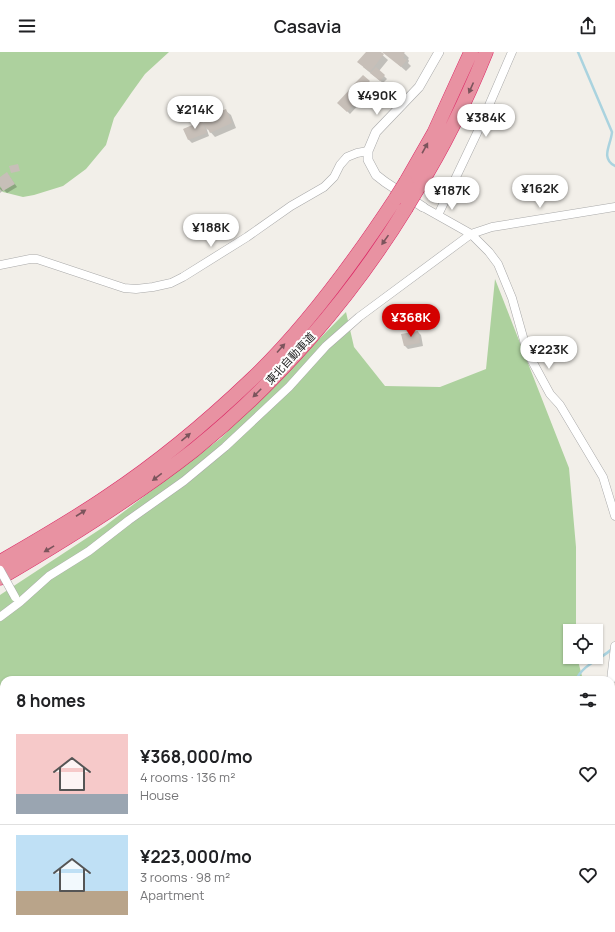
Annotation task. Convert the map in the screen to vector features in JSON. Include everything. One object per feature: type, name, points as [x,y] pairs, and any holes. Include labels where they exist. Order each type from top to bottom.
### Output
[{"type":"highway","name":"東北自動車道","points":[[412,185],[471,52]]},
{"type":"highway","name":"東北自動車道","points":[[0,562],[69,521],[144,471],[216,413],[283,347],[319,305],[348,267],[401,203],[412,185],[446,140],[462,108],[486,52]]},
{"type":"highway","name":"東北自動車道","points":[[0,578],[107,513],[151,482],[194,449],[248,402],[282,368],[338,303],[393,228],[401,203]]},
{"type":"street","points":[[439,52],[419,87],[376,132],[368,151],[368,160],[376,175],[423,207],[471,234],[489,252],[498,264],[512,298],[525,344],[531,359],[550,394],[560,405],[603,477],[615,516]]},
{"type":"street","points":[[438,215],[477,133],[512,52]]},
{"type":"street","points":[[0,265],[36,260],[124,288],[136,289],[153,287],[171,282],[182,277],[247,237],[291,206],[324,187],[334,177],[346,157],[368,151]]},
{"type":"street","points":[[0,617],[18,600],[49,576],[89,551],[190,476],[225,447],[289,387],[326,346],[360,317],[471,234],[492,227],[615,207]]},
{"type":"street","points":[[0,570],[18,600]]},
{"type":"street","points":[[611,676],[615,646]]},
{"type":"green space","points":[[0,52],[169,52],[145,74],[132,92],[114,118],[106,145],[86,169],[63,186],[23,197],[3,192],[0,189]]},
{"type":"green space","points":[[495,279],[569,468],[576,547],[576,624],[563,624],[563,664],[579,664],[582,676],[0,676],[0,595],[105,526],[221,438],[346,312],[354,347],[385,386],[440,387],[486,369]]},
{"type":"building","points":[[366,52],[381,52],[384,54],[370,72],[357,62]]},
{"type":"building","points":[[382,52],[405,52],[403,54],[405,55],[403,58],[407,60],[401,67]]},
{"type":"building","points":[[376,67],[385,75],[380,81],[370,73]]},
{"type":"building","points":[[363,75],[370,81],[359,93],[352,86]]},
{"type":"building","points":[[352,87],[361,96],[347,112],[337,103]]},
{"type":"building","points":[[226,109],[232,123],[210,133],[201,118],[207,115],[208,117]]},
{"type":"building","points":[[201,118],[207,133],[188,140],[183,129],[197,123],[195,120]]},
{"type":"building","points":[[18,164],[20,171],[11,173],[9,166]]},
{"type":"building","points":[[7,172],[15,184],[3,191],[0,186],[0,177]]},
{"type":"building","points":[[408,312],[411,324],[394,328],[391,315]]},
{"type":"building","points":[[418,331],[420,343],[404,346],[401,334]]},
{"type":"waterway","points":[[578,52],[612,132],[607,155],[608,159],[615,166]]},
{"type":"waterway","points":[[578,676],[583,670],[613,648]]}]
